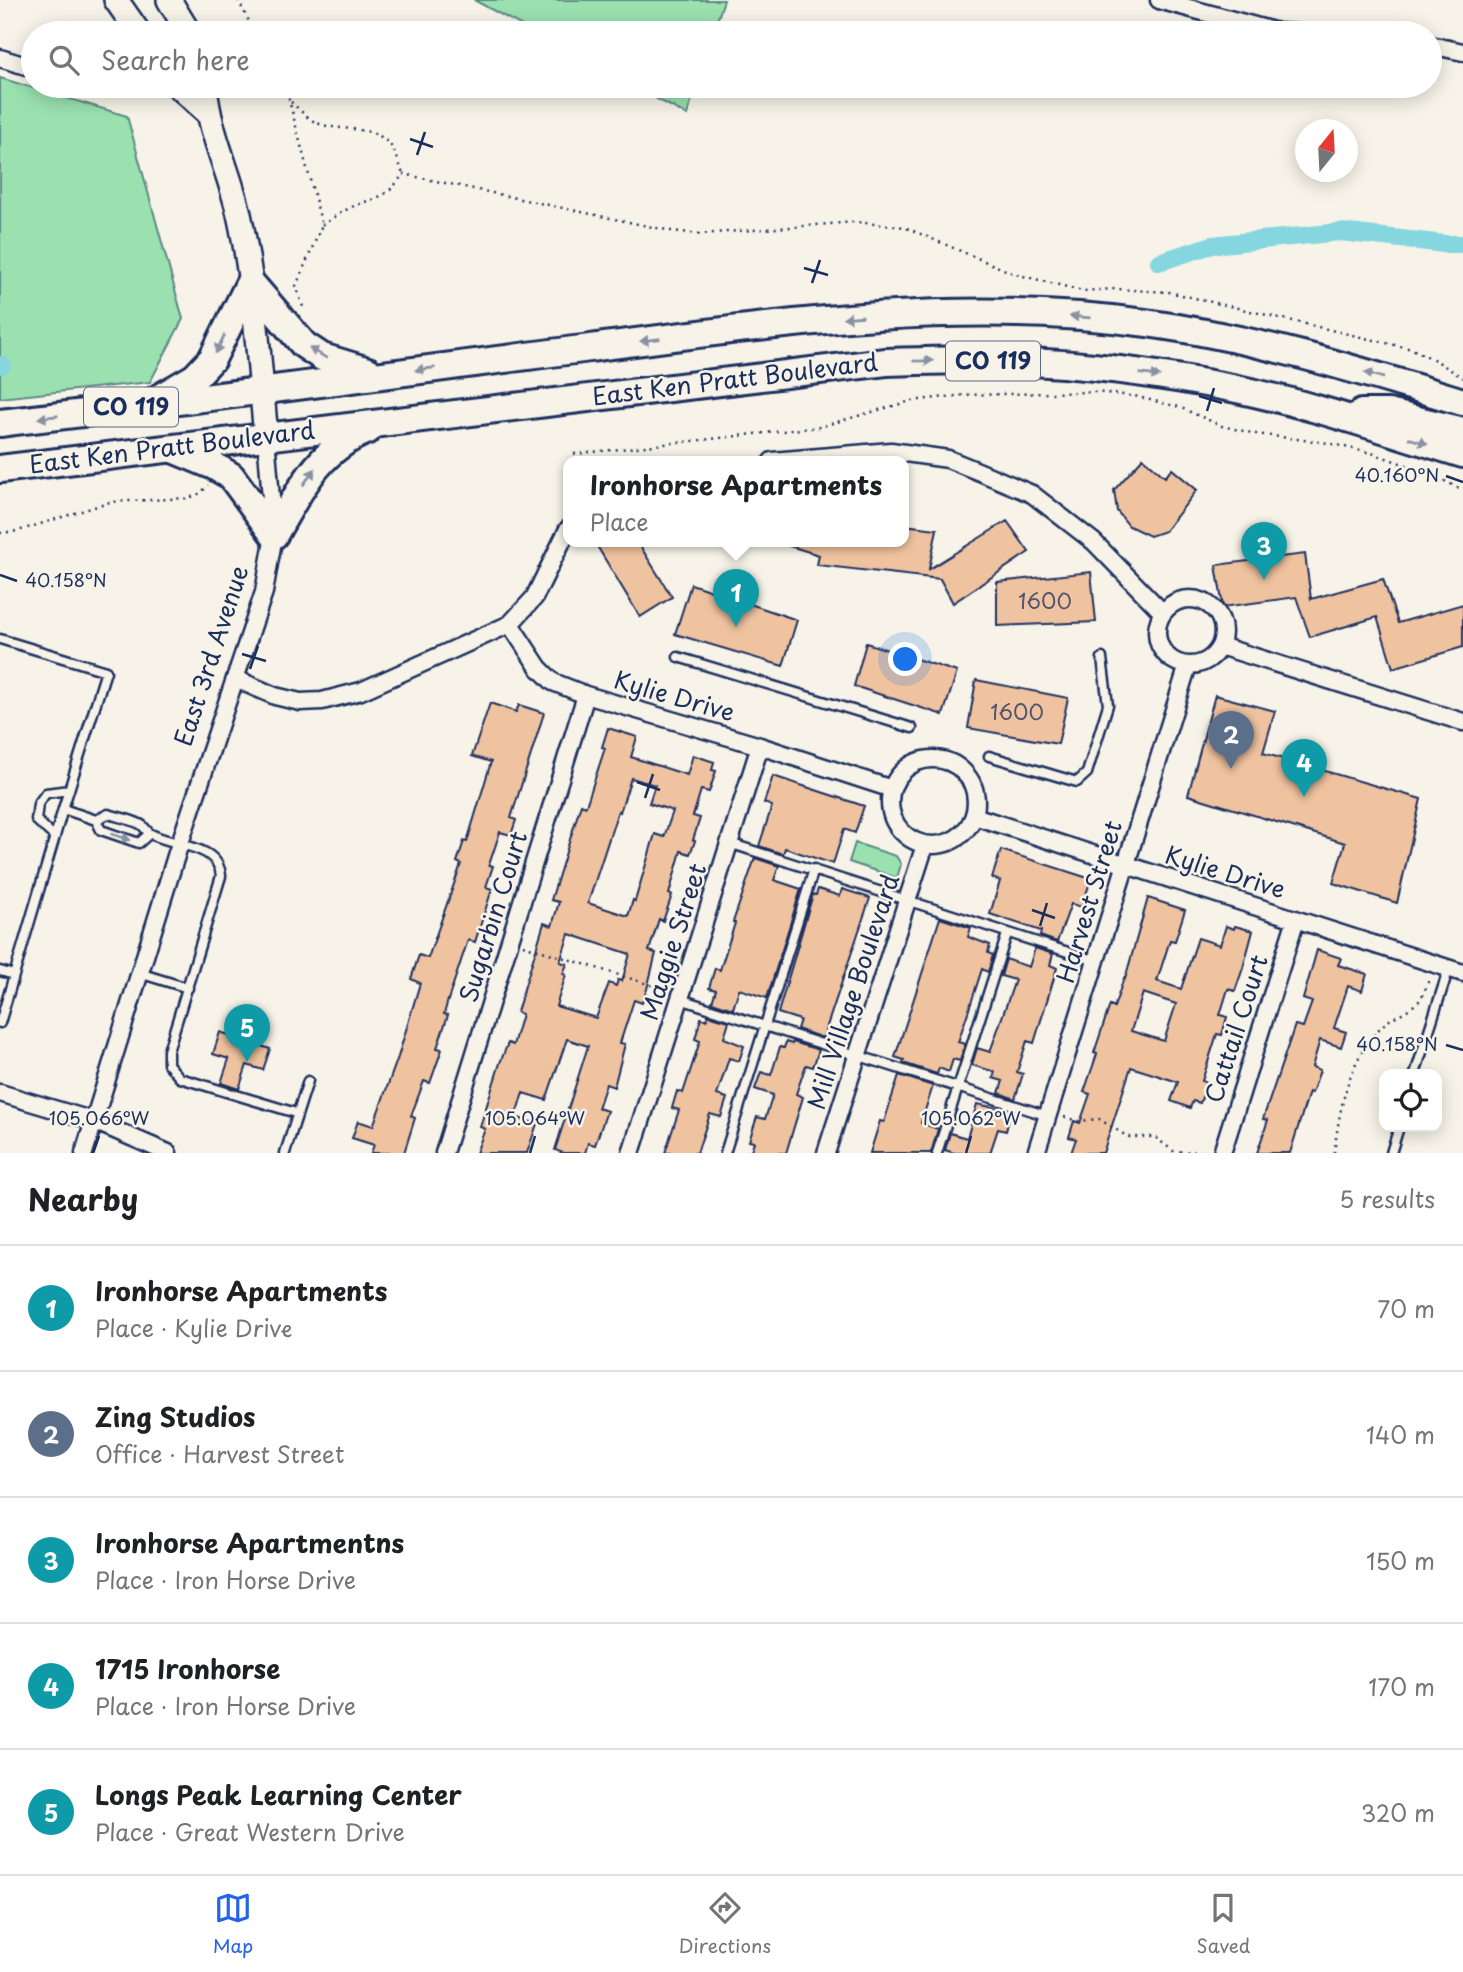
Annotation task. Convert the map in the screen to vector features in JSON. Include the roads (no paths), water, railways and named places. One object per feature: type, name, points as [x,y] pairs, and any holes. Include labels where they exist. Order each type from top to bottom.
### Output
[{"type":"highway","points":[[147,405],[195,377],[212,359],[250,282],[304,345],[322,357],[382,374]]},
{"type":"highway","name":"East Ken Pratt Boulevard","points":[[0,423],[847,317],[941,312],[1045,314],[1144,322],[1254,342],[1460,394]]},
{"type":"highway","name":"East Ken Pratt Boulevard","points":[[0,469],[886,362],[988,360],[1078,366],[1234,389],[1463,454]]},
{"type":"highway","points":[[1325,413],[1388,413],[1463,431]]},
{"type":"highway","points":[[171,448],[215,466],[231,476],[274,536],[306,480],[327,453],[357,435],[389,422]]},
{"type":"main road","points":[[116,0],[131,21]]},
{"type":"main road","points":[[169,0],[182,21]]},
{"type":"main road","points":[[191,98],[207,112]]},
{"type":"main road","name":"East 3rd Avenue","points":[[206,98],[207,112],[239,213],[250,282],[266,437]]},
{"type":"street","points":[[1159,0],[1237,21]]},
{"type":"street","points":[[1442,48],[1463,52]]},
{"type":"street","points":[[0,58],[21,64]]},
{"type":"street","name":"East 3rd Avenue","points":[[84,1153],[180,843],[264,592],[274,536],[266,437]]},
{"type":"street","points":[[832,456],[891,451],[948,459],[1032,494],[1094,542],[1163,613]]},
{"type":"street","points":[[236,679],[275,696],[300,702],[322,701],[361,691],[510,624],[534,598],[563,539]]},
{"type":"street","points":[[1186,600],[1210,607],[1221,621],[1220,646],[1216,653],[1203,662],[1188,665],[1174,661],[1159,643],[1157,628],[1163,613],[1177,602],[1186,600]]},
{"type":"street","name":"Kylie Drive","points":[[510,624],[539,668],[553,682],[586,695],[760,746],[892,789]]},
{"type":"street","points":[[1220,646],[1463,722]]},
{"type":"street","name":"Harvest Street","points":[[1036,1153],[1188,665]]},
{"type":"street","name":"Sugarbin Court","points":[[444,1153],[586,695]]},
{"type":"street","name":"Maggie Street","points":[[631,1153],[760,746]]},
{"type":"street","points":[[932,759],[947,761],[959,768],[969,779],[975,793],[974,816],[964,832],[952,841],[925,845],[908,838],[897,827],[891,814],[892,789],[904,770],[917,762],[932,759]]},
{"type":"street","name":"Kylie Drive","points":[[974,816],[1449,968]]},
{"type":"street","name":"Mill Village Boulevard","points":[[826,1153],[925,845]]},
{"type":"street","name":"Cattail Court","points":[[1222,1153],[1296,919]]},
{"type":"street","points":[[0,1093],[94,1121],[168,1153]]},
{"type":"lane","points":[[0,639],[106,671],[0,1023]]},
{"type":"lane","points":[[678,657],[912,728]]},
{"type":"lane","points":[[989,756],[1077,782],[1082,779],[1087,773],[1108,705],[1102,658]]},
{"type":"lane","points":[[55,837],[36,820],[38,804],[46,793],[69,790]]},
{"type":"lane","points":[[63,809],[96,820],[102,831],[139,843],[149,834]]},
{"type":"lane","points":[[96,820],[108,814],[143,825],[149,834],[180,843],[214,858],[220,866],[221,876],[168,1051],[168,1064],[180,1078],[296,1113]]},
{"type":"lane","points":[[729,843],[1096,961]]},
{"type":"lane","points":[[725,1153],[814,869]]},
{"type":"lane","points":[[937,1153],[1007,934]]},
{"type":"lane","points":[[1417,1069],[1449,968]]},
{"type":"lane","points":[[0,971],[14,975]]},
{"type":"lane","points":[[139,973],[188,988]]},
{"type":"lane","points":[[681,997],[764,1026],[1048,1114]]},
{"type":"lane","points":[[285,1153],[308,1081]]},
{"type":"lane","points":[[1391,1153],[1397,1132]]},
{"type":"waterway","points":[[1159,262],[1212,245],[1340,232],[1463,244]]},
{"type":"place","name":"Ironhorse Apartmentns","points":[[1264,580]]},
{"type":"place","name":"Ironhorse Apartments","points":[[736,627]]},
{"type":"place","name":"Zing Studios","points":[[1231,769]]},
{"type":"place","name":"1715 Ironhorse","points":[[1304,797]]},
{"type":"place","name":"Longs Peak Learning Center","points":[[247,1062]]}]
